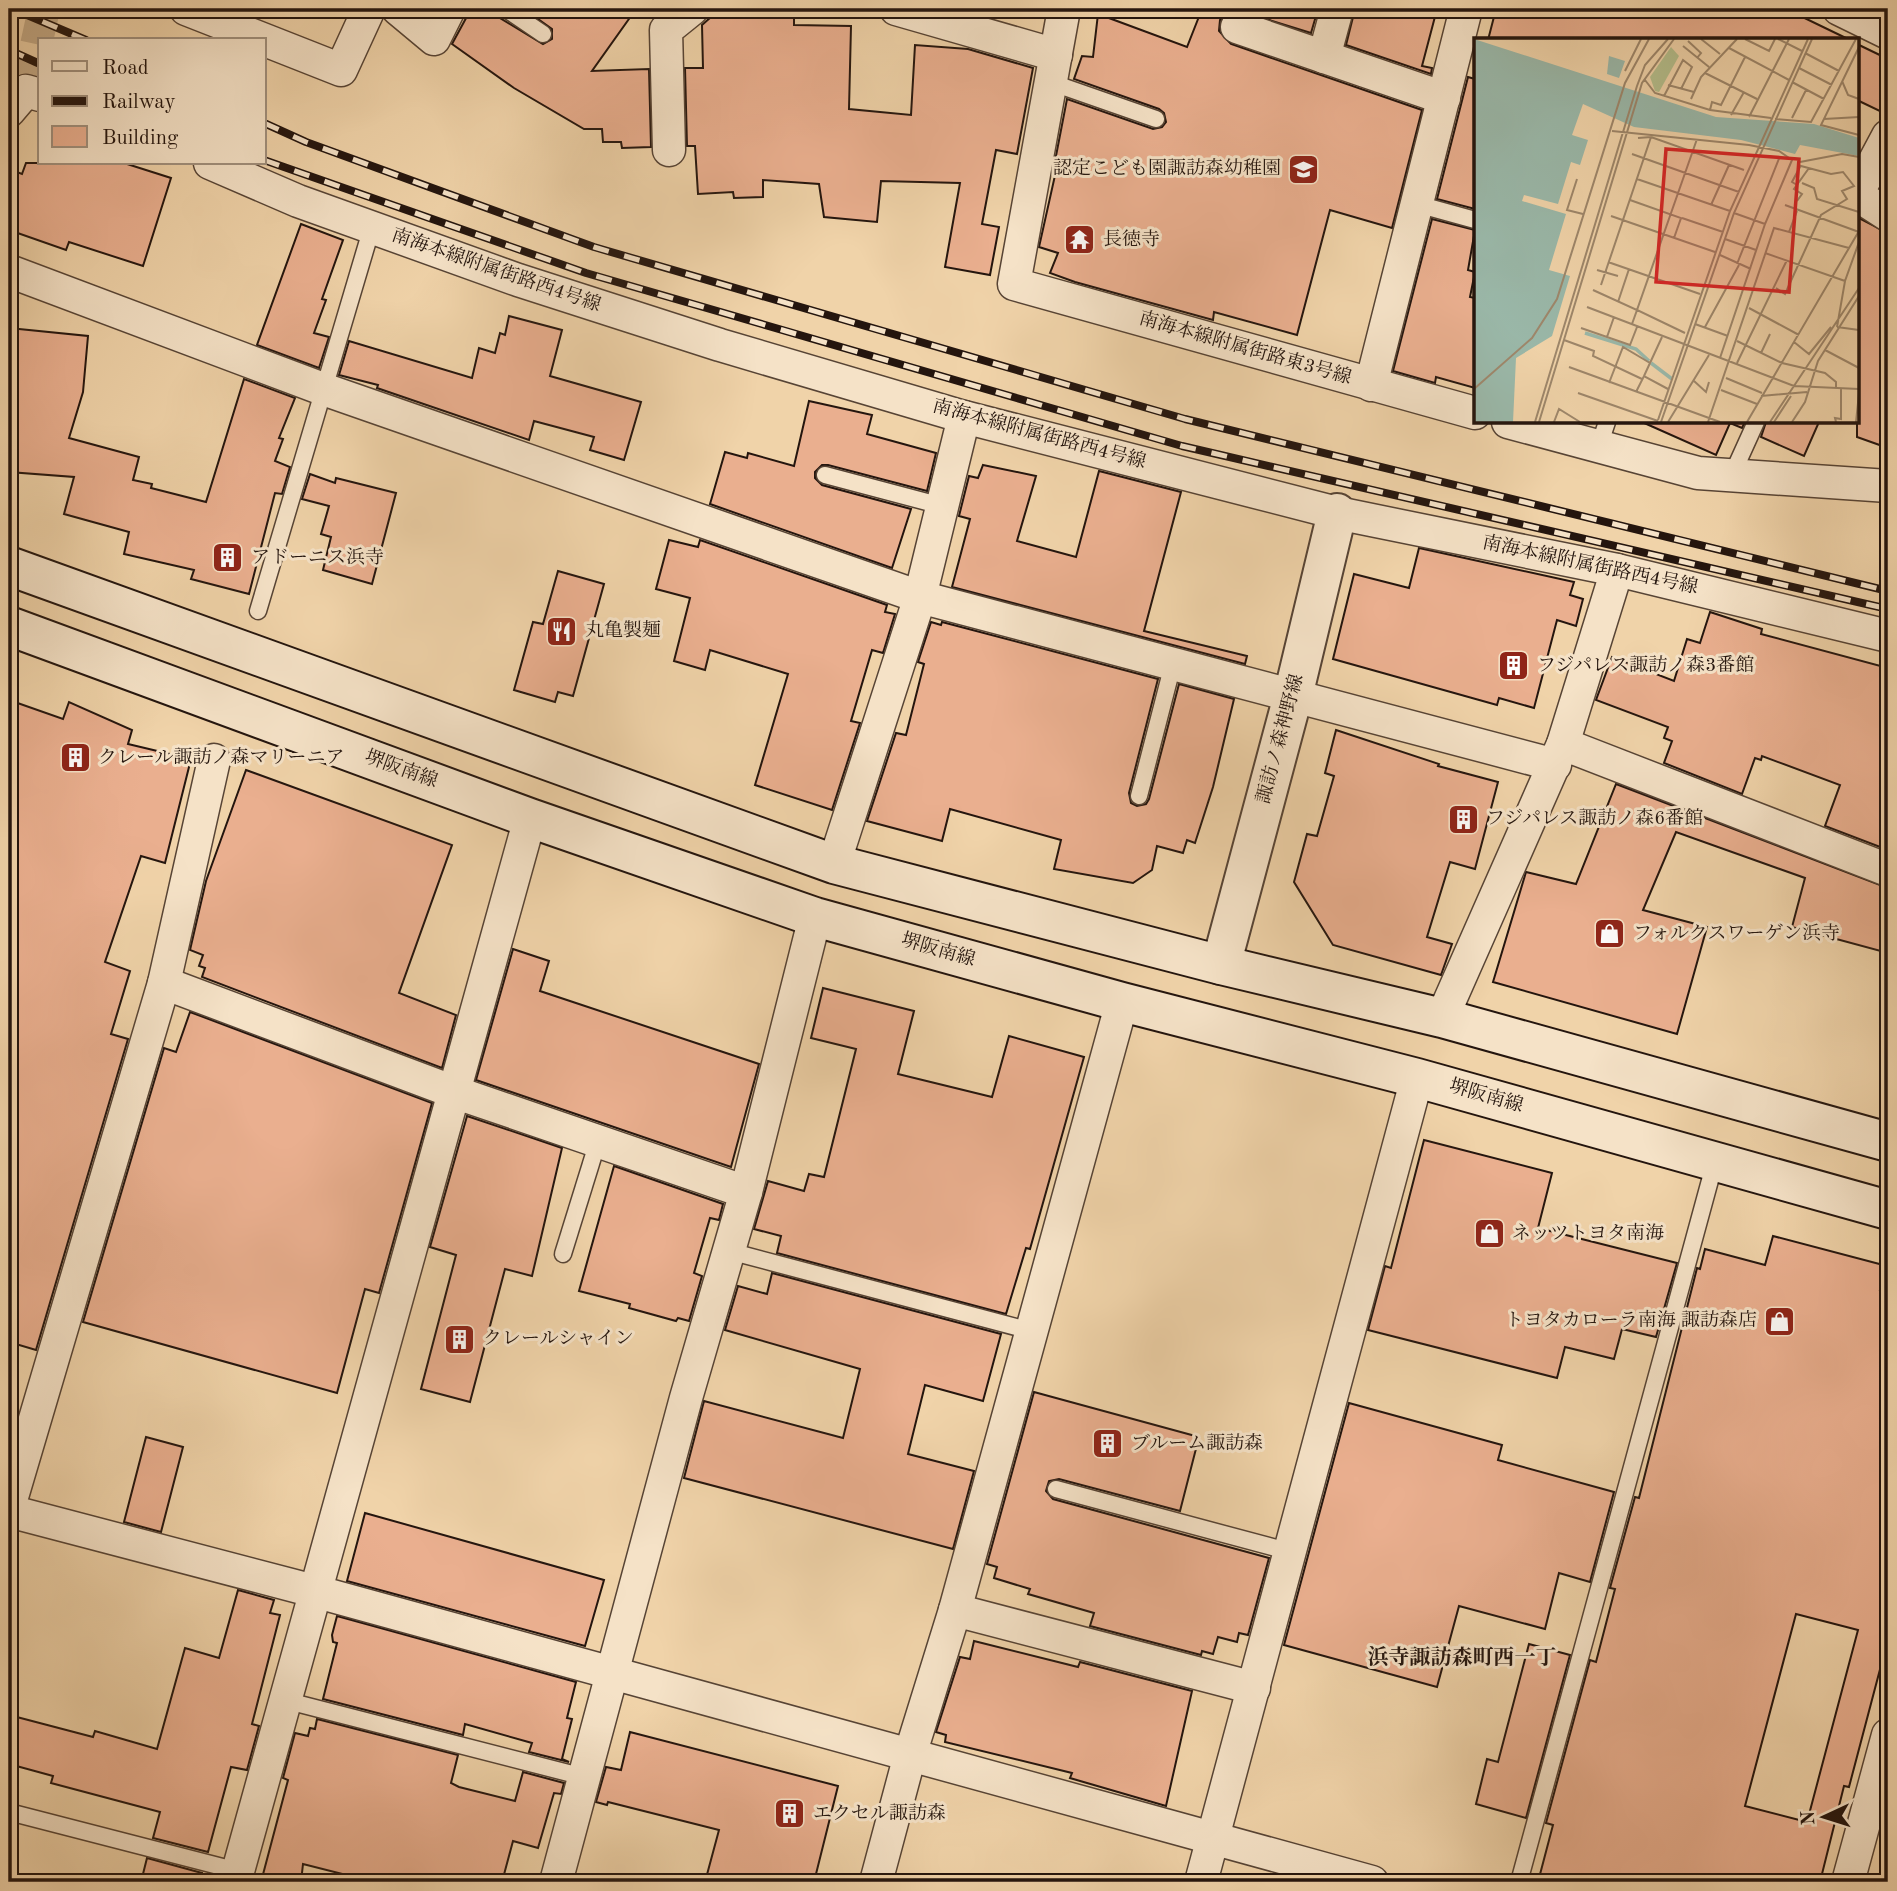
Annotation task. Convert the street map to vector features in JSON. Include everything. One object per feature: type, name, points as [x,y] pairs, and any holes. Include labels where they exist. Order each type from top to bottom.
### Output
[{"type":"main road","name":"諏訪ノ森神野線","points":[[1220,965],[1293,696],[1337,513]]},
{"type":"main road","points":[[9,566],[834,864],[1220,965],[1442,1018],[1888,1142]]},
{"type":"main road","name":"堺阪南線","points":[[9,626],[530,818],[816,916],[1122,1002],[1417,1078],[1888,1210]]},
{"type":"street","points":[[186,9],[260,38]]},
{"type":"street","points":[[266,40],[341,70],[369,9]]},
{"type":"street","points":[[398,9],[434,40],[449,9]]},
{"type":"street","points":[[669,150],[666,30],[692,9]]},
{"type":"street","points":[[896,9],[1053,68],[1064,9]]},
{"type":"street","points":[[1324,57],[1337,9]]},
{"type":"street","points":[[1371,385],[1444,98],[1465,61],[1466,9]]},
{"type":"street","points":[[1839,9],[1888,33]]},
{"type":"street","points":[[1237,27],[1444,98]]},
{"type":"street","name":"南海本線附属街路東3号線","points":[[1053,68],[1014,284],[1474,413]]},
{"type":"street","points":[[1858,192],[1888,136]]},
{"type":"street","name":"南海本線附属街路西4号線","points":[[212,164],[298,201],[518,280],[694,337],[964,417],[1337,513],[1617,570],[1888,636]]},
{"type":"street","points":[[1858,195],[1888,215]]},
{"type":"street","points":[[9,271],[323,388],[920,597],[1293,696],[1559,755],[1888,870]]},
{"type":"street","points":[[834,864],[920,597],[964,417]]},
{"type":"street","points":[[1524,424],[1603,434],[1698,473],[1888,486]]},
{"type":"street","points":[[1442,1018],[1559,755],[1617,570]]},
{"type":"street","points":[[214,760],[164,983],[9,1509],[1213,1838],[1305,1873],[1372,1882]]},
{"type":"street","points":[[237,1877],[530,818]]},
{"type":"street","points":[[556,1882],[746,1192],[816,916]]},
{"type":"street","points":[[164,983],[454,1092],[746,1192]]},
{"type":"street","points":[[876,1882],[910,1755],[955,1610],[1122,1002]]},
{"type":"street","points":[[1201,1882],[1417,1078]]},
{"type":"street","points":[[955,1610],[1254,1688]]},
{"type":"street","points":[[1848,1882],[1888,1735]]},
{"type":"lane","points":[[506,9],[543,34]]},
{"type":"lane","points":[[1053,68],[1156,119]]},
{"type":"lane","points":[[1417,204],[1474,219]]},
{"type":"lane","points":[[258,611],[372,227]]},
{"type":"lane","points":[[1732,475],[1755,424]]},
{"type":"lane","points":[[825,475],[942,506]]},
{"type":"lane","points":[[1139,796],[1173,664]]},
{"type":"lane","points":[[564,1254],[598,1141]]},
{"type":"lane","points":[[1518,1882],[1715,1161]]},
{"type":"lane","points":[[729,1251],[1031,1331]]},
{"type":"lane","points":[[1056,1489],[1291,1552]]},
{"type":"lane","points":[[284,1700],[584,1777]]},
{"type":"lane","points":[[9,1812],[237,1877]]},
{"type":"building","points":[[471,9],[496,9],[500,18],[543,44],[552,39],[552,29],[524,9],[636,9],[592,71],[649,69],[651,147],[622,148],[621,142],[603,142],[602,129],[584,129],[514,88],[452,44]]},
{"type":"building","points":[[720,9],[784,9],[794,11],[794,25],[851,26],[849,109],[911,115],[915,45],[968,49],[1033,68],[1017,154],[996,150],[982,224],[999,227],[990,275],[945,267],[960,183],[881,181],[877,222],[824,217],[819,184],[763,180],[763,197],[734,198],[733,192],[698,194],[695,146],[687,146],[685,68],[703,68],[702,25]]},
{"type":"building","points":[[1202,9],[1234,9],[1220,20],[1219,31],[1231,44],[1422,110],[1392,228],[1330,210],[1297,335],[1214,312],[1213,320],[1075,282],[1050,273],[1058,253],[1039,247],[1058,162],[1055,161],[1067,99],[1153,129],[1162,127],[1166,122],[1164,113],[1159,109],[1074,79],[1082,56],[1093,57],[1098,14],[1187,47]]},
{"type":"building","points":[[1234,9],[1318,9],[1311,33]]},
{"type":"building","points":[[1355,9],[1437,9],[1422,66],[1432,68],[1431,74],[1346,45]]},
{"type":"building","points":[[1496,9],[1786,9],[1846,38],[1489,38]]},
{"type":"building","points":[[1858,44],[1888,59],[1888,115],[1858,100]]},
{"type":"building","points":[[1468,77],[1474,79],[1474,209],[1437,199]]},
{"type":"building","points":[[26,163],[127,164],[171,178],[143,266],[69,242],[66,250],[9,230],[9,169],[22,174]]},
{"type":"building","points":[[1858,218],[1888,233],[1888,448],[1857,437]]},
{"type":"building","points":[[1432,219],[1474,230],[1468,270],[1474,272],[1470,297],[1474,298],[1474,388],[1436,377],[1435,383],[1393,371]]},
{"type":"building","points":[[301,224],[343,240],[322,299],[326,300],[314,333],[329,337],[319,368],[257,345]]},
{"type":"building","points":[[509,316],[562,330],[550,376],[641,402],[624,460],[590,450],[594,437],[534,421],[529,440],[377,388],[378,385],[339,375],[349,341],[472,378],[479,348],[495,353],[500,333],[505,335]]},
{"type":"building","points":[[9,328],[88,336],[83,392],[69,438],[139,457],[133,480],[152,484],[151,488],[206,502],[244,379],[295,398],[279,438],[283,439],[275,461],[290,467],[282,494],[275,493],[249,594],[191,579],[194,570],[124,554],[129,532],[64,514],[74,477],[9,472]]},
{"type":"building","points":[[809,401],[872,415],[867,434],[936,453],[927,491],[828,465],[822,465],[815,472],[815,478],[822,485],[911,509],[892,568],[710,504],[725,452],[747,458],[748,453],[794,466]]},
{"type":"building","points":[[1646,424],[1730,424],[1716,455]]},
{"type":"building","points":[[1765,424],[1818,424],[1804,456],[1761,437]]},
{"type":"building","points":[[983,465],[1036,476],[1017,541],[1076,557],[1099,471],[1181,492],[1144,631],[1247,656],[1245,664],[952,587],[970,519],[959,516],[969,476],[978,478]]},
{"type":"building","points":[[310,474],[335,483],[336,478],[396,493],[372,584],[323,570],[331,537],[321,534],[329,506],[302,499]]},
{"type":"building","points":[[669,540],[698,547],[700,540],[887,605],[885,612],[895,614],[883,653],[872,650],[851,721],[860,723],[832,810],[755,785],[788,674],[710,650],[705,670],[674,661],[690,598],[656,589]]},
{"type":"building","points":[[1419,548],[1574,582],[1570,595],[1583,599],[1576,626],[1557,620],[1534,708],[1499,698],[1497,705],[1333,659],[1354,574],[1409,588]]},
{"type":"building","points":[[558,571],[604,584],[573,696],[558,692],[555,702],[514,690],[533,622],[543,624]]},
{"type":"building","points":[[1710,612],[1762,629],[1761,634],[1888,668],[1888,850],[1825,826],[1840,785],[1762,756],[1761,760],[1755,758],[1742,794],[1664,763],[1672,741],[1664,738],[1668,727],[1596,700],[1612,657],[1674,681],[1687,639],[1700,643]]},
{"type":"building","points":[[931,622],[941,625],[942,622],[1158,679],[1129,793],[1131,803],[1137,806],[1146,804],[1149,799],[1179,684],[1234,699],[1213,787],[1195,843],[1187,840],[1183,853],[1157,846],[1152,870],[1133,883],[1054,869],[1061,840],[950,809],[942,841],[867,821],[896,733],[906,735],[924,664],[918,662]]},
{"type":"building","points":[[9,700],[63,719],[69,702],[132,730],[128,744],[191,759],[165,863],[141,856],[105,962],[130,971],[111,1034],[128,1039],[36,1350],[9,1342]]},
{"type":"building","points":[[1336,730],[1439,764],[1438,766],[1498,782],[1475,869],[1450,862],[1427,937],[1452,944],[1441,975],[1333,945],[1294,882],[1307,834],[1317,836],[1334,776],[1325,773]]},
{"type":"building","points":[[246,770],[452,845],[399,993],[456,1015],[442,1068],[202,977],[205,968],[199,966],[203,955],[190,950],[206,881]]},
{"type":"building","points":[[1616,784],[1888,888],[1888,953],[1792,927],[1805,878],[1676,832],[1643,910],[1707,927],[1677,1034],[1493,982],[1526,872],[1576,884]]},
{"type":"building","points":[[513,949],[549,961],[540,991],[759,1064],[731,1167],[476,1080]]},
{"type":"building","points":[[823,988],[914,1011],[898,1074],[992,1097],[1009,1036],[1084,1057],[1030,1249],[1026,1248],[1006,1314],[777,1253],[781,1236],[754,1229],[768,1181],[804,1191],[809,1174],[824,1177],[856,1049],[811,1038]]},
{"type":"building","points":[[190,1012],[432,1103],[379,1293],[365,1289],[337,1393],[83,1322],[164,1048],[176,1052]]},
{"type":"building","points":[[467,1116],[562,1148],[532,1276],[505,1269],[470,1402],[421,1389],[456,1255],[430,1247]]},
{"type":"building","points":[[1424,1140],[1552,1173],[1538,1228],[1677,1263],[1656,1337],[1622,1329],[1614,1359],[1565,1347],[1557,1378],[1368,1330],[1385,1266],[1391,1268]]},
{"type":"building","points":[[614,1166],[723,1204],[719,1220],[710,1218],[694,1273],[702,1276],[689,1321],[678,1318],[676,1321],[629,1308],[630,1304],[579,1291]]},
{"type":"building","points":[[1773,1236],[1887,1266],[1880,1290],[1888,1292],[1888,1639],[1849,1787],[1844,1786],[1820,1882],[1538,1882],[1553,1825],[1546,1823],[1590,1660],[1596,1662],[1615,1589],[1610,1588],[1635,1497],[1639,1498],[1697,1268],[1700,1269],[1705,1249],[1765,1265]],"holes":[[[1796,1614],[1858,1630],[1807,1822],[1745,1806]]]},
{"type":"building","points":[[772,1273],[1001,1334],[983,1401],[925,1385],[908,1454],[974,1471],[953,1549],[684,1478],[704,1401],[843,1438],[860,1369],[725,1330],[738,1286],[767,1294]]},
{"type":"building","points":[[1034,1392],[1199,1437],[1180,1511],[1059,1479],[1049,1481],[1046,1491],[1053,1499],[1269,1558],[1248,1635],[1239,1633],[1237,1642],[1218,1637],[1213,1654],[1202,1651],[1201,1655],[1090,1626],[1094,1613],[1028,1594],[1030,1589],[994,1578],[997,1567],[987,1564]]},
{"type":"building","points":[[1349,1403],[1502,1445],[1498,1460],[1614,1492],[1590,1582],[1559,1573],[1545,1629],[1459,1606],[1437,1687],[1284,1645]]},
{"type":"building","points":[[146,1437],[183,1447],[161,1532],[124,1522]]},
{"type":"building","points":[[365,1513],[604,1580],[585,1646],[347,1581]]},
{"type":"building","points":[[238,1590],[274,1600],[270,1613],[280,1615],[252,1724],[259,1726],[247,1770],[231,1767],[208,1852],[153,1838],[160,1812],[51,1783],[53,1776],[9,1764],[9,1731],[13,1716],[93,1737],[95,1731],[157,1749],[185,1648],[219,1658]]},
{"type":"building","points":[[337,1616],[576,1682],[567,1718],[572,1719],[562,1759],[569,1762],[529,1752],[532,1743],[465,1724],[463,1735],[323,1699],[337,1643],[333,1642],[332,1635]]},
{"type":"building","points":[[974,1641],[1078,1667],[1080,1662],[1192,1691],[1166,1806],[1070,1778],[1072,1773],[945,1742],[946,1735],[936,1732],[960,1657],[970,1659]]},
{"type":"building","points":[[1529,1644],[1570,1655],[1526,1818],[1476,1804],[1487,1759],[1498,1762]]},
{"type":"building","points":[[317,1719],[458,1755],[451,1783],[459,1787],[515,1801],[523,1772],[564,1783],[561,1794],[554,1793],[538,1848],[513,1841],[502,1882],[374,1882],[303,1864],[301,1882],[261,1882],[288,1780],[283,1778],[295,1733],[308,1736],[310,1728],[315,1729]]},
{"type":"building","name":"エクセル諏訪森","points":[[630,1732],[838,1786],[814,1882],[705,1882],[719,1830],[608,1802],[607,1805],[596,1802],[606,1767],[621,1770]]},
{"type":"building","points":[[147,1858],[202,1873],[200,1882],[141,1882]]},
{"type":"tunnel","points":[[26,91],[44,9]]},
{"type":"railway","points":[[13,9],[81,38]]},
{"type":"railway","points":[[9,50],[38,63]]},
{"type":"railway","points":[[266,124],[306,142],[594,247],[1185,419],[1888,591]]},
{"type":"railway","points":[[266,161],[586,273],[1182,446],[1888,609]]},
{"type":"place","name":"認定こども園諏訪森幼稚園","points":[[1304,169]]},
{"type":"place","name":"長徳寺","points":[[1080,240]]},
{"type":"place","name":"アドーニス浜寺","points":[[228,558]]},
{"type":"place","name":"丸亀製麺","points":[[562,631]]},
{"type":"place","name":"フジパレス諏訪ノ森3番館","points":[[1514,666]]},
{"type":"place","name":"クレール諏訪ノ森マリーニア","points":[[75,758]]},
{"type":"place","name":"フジパレス諏訪ノ森6番館","points":[[1463,819]]},
{"type":"place","name":"フォルクスワーゲン浜寺","points":[[1610,934]]},
{"type":"place","name":"ネッツトヨタ南海","points":[[1489,1234]]},
{"type":"place","name":"トヨタカローラ南海 諏訪森店","points":[[1780,1321]]},
{"type":"place","name":"クレールシャイン","points":[[460,1339]]},
{"type":"place","name":"ブルーム諏訪森","points":[[1108,1444]]},
{"type":"place","name":"エクセル諏訪森","points":[[790,1814]]},
{"type":"district","name":"浜寺諏訪森町西一丁","points":[[1462,1658]]}]
